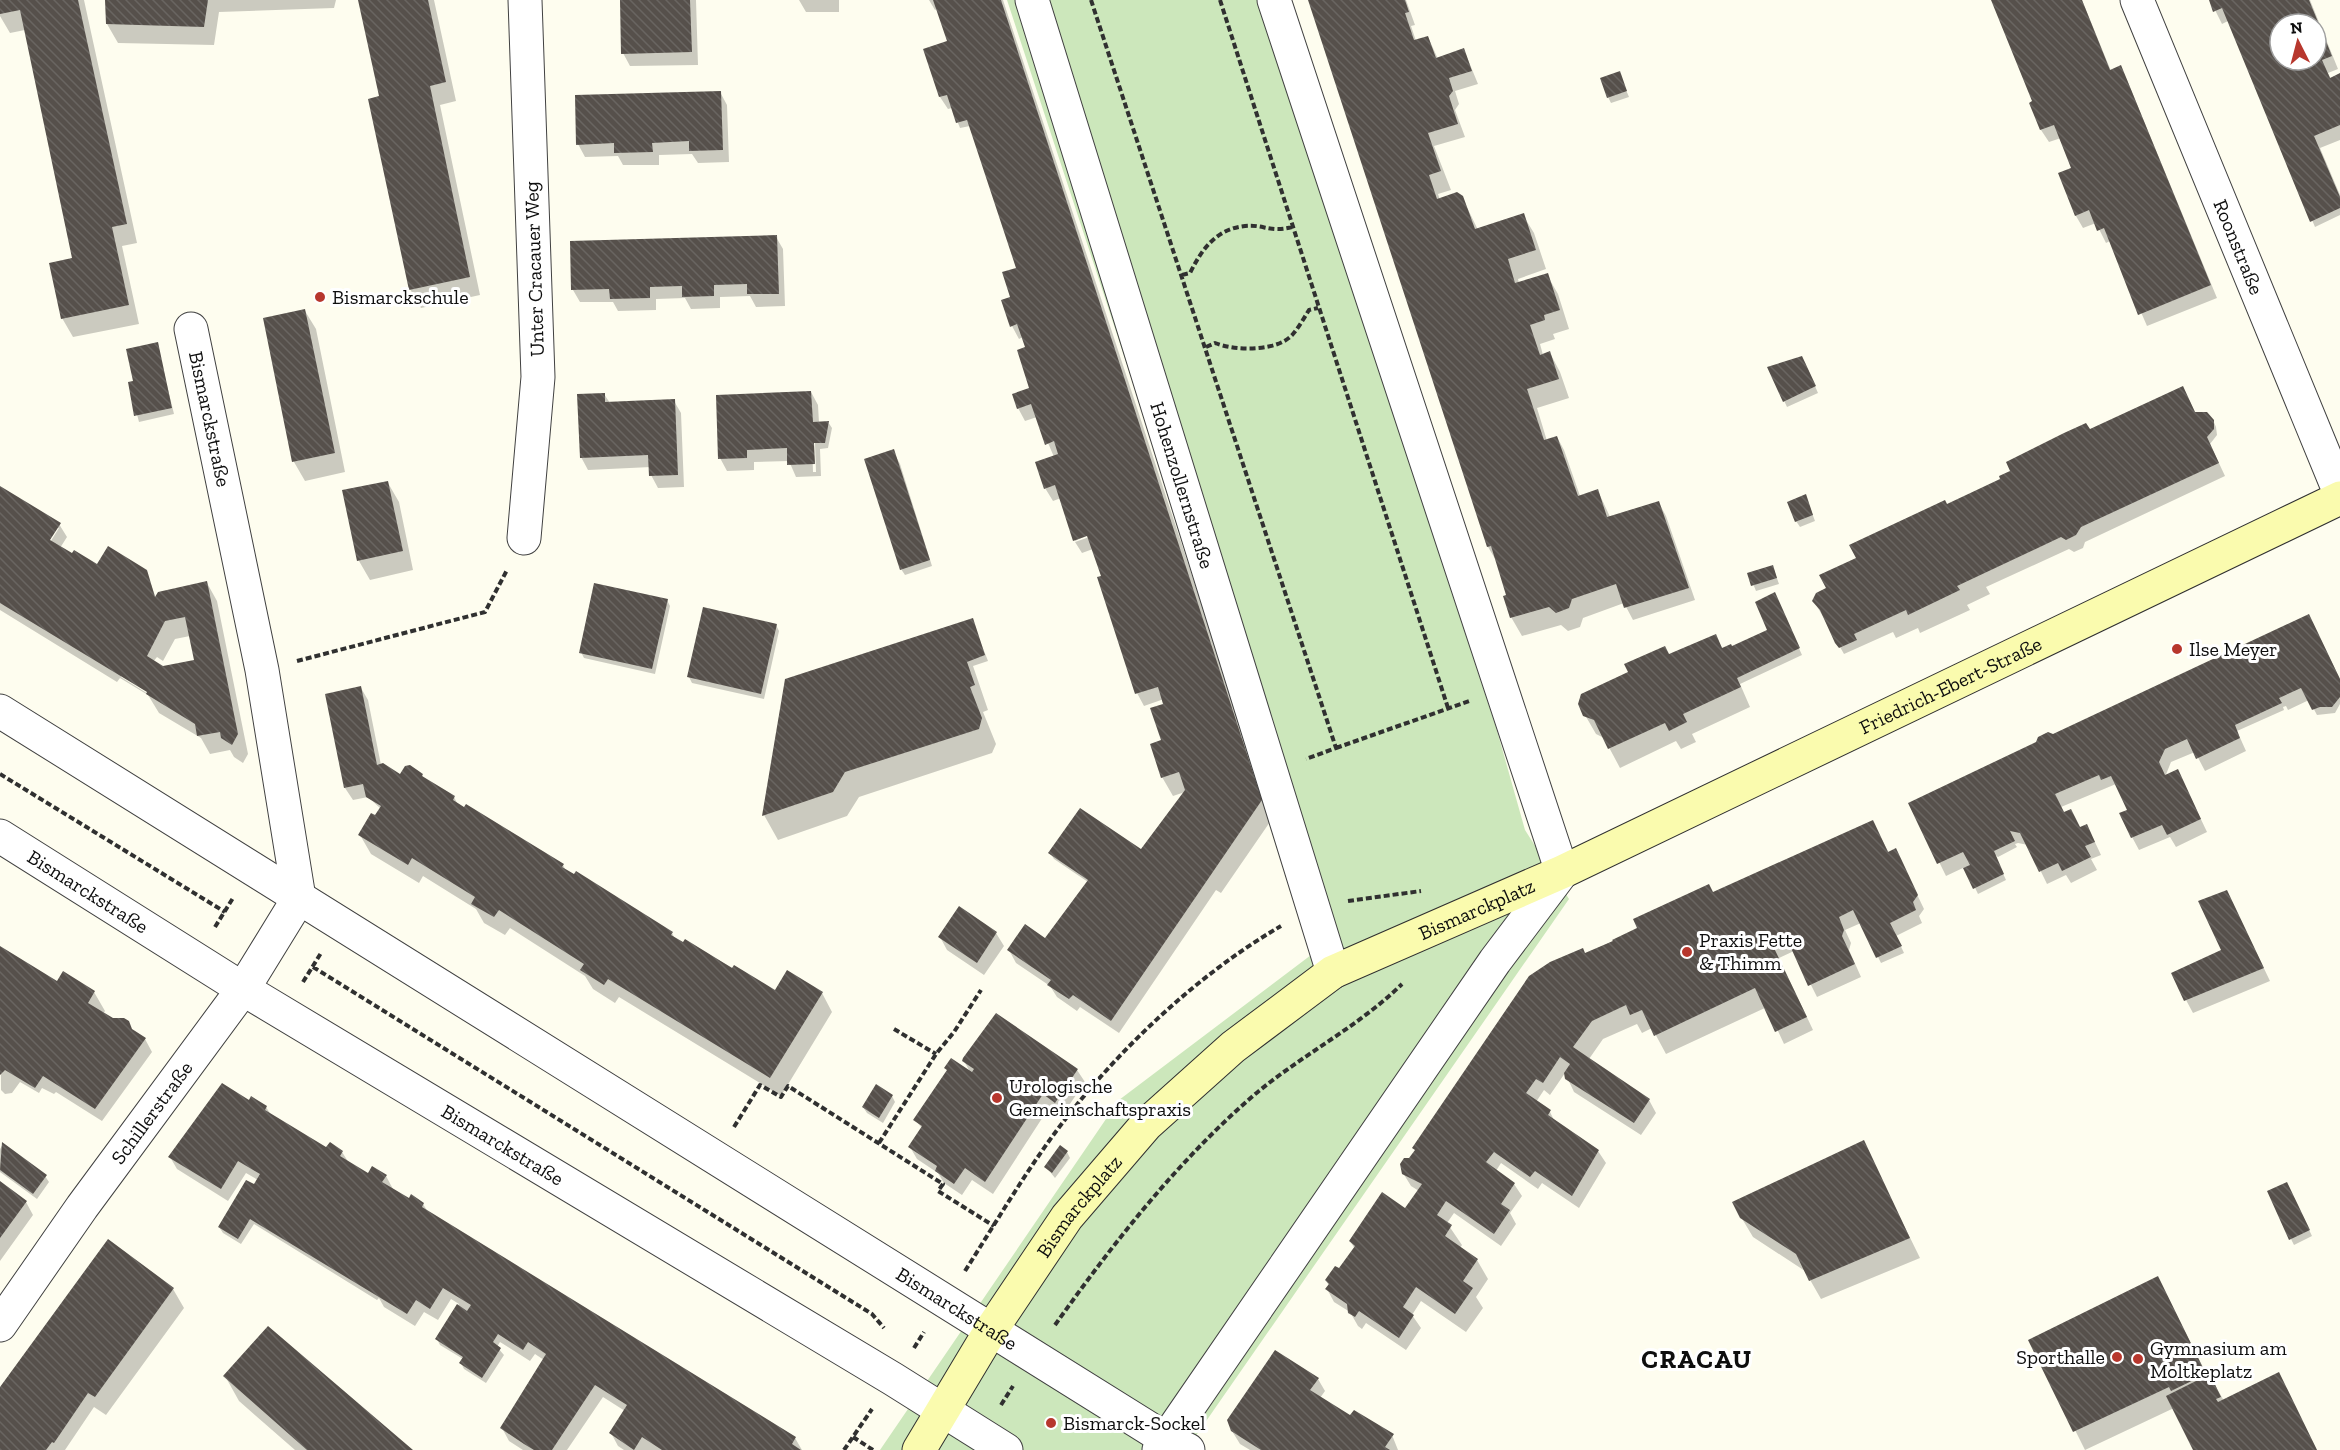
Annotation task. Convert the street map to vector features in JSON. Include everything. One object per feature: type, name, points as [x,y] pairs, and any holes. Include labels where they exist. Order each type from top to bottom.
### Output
[{"type":"street","name":"Unter Cracauer Weg","points":[[524,538],[538,377],[525,0]]},
{"type":"street","name":"Hohenzollernstraße","points":[[1032,0],[1333,972]]},
{"type":"street","points":[[1274,0],[1562,872]]},
{"type":"street","name":"Roonstraße","points":[[2137,0],[2340,493]]},
{"type":"street","name":"Bismarckstraße","points":[[191,329],[262,670],[299,898]]},
{"type":"street","name":"Friedrich-Ebert-Straße","points":[[1562,872],[2340,498]]},
{"type":"street","name":"Bismarckstraße","points":[[0,711],[992,1330],[1171,1446]]},
{"type":"street","name":"Bismarckstraße","points":[[0,836],[243,989],[993,1442]]},
{"type":"street","name":"Bismarckplatz","points":[[919,1450],[992,1330],[1067,1217],[1146,1125],[1233,1047],[1333,972],[1562,872]]},
{"type":"street","name":"Bismarckplatz","points":[[1171,1446],[1495,961],[1562,872]]},
{"type":"street","name":"Schillerstraße","points":[[0,1325],[82,1207],[243,989],[299,898]]},
{"type":"path","points":[[1091,0],[1336,748]]},
{"type":"path","points":[[1220,0],[1448,708]]},
{"type":"path","points":[[1182,275],[1190,273],[1198,256],[1216,235],[1246,226],[1276,231],[1292,227]]},
{"type":"path","points":[[1206,347],[1215,343],[1230,349],[1261,348],[1292,336],[1309,310],[1318,308]]},
{"type":"path","points":[[262,670],[485,612],[524,538]]},
{"type":"path","points":[[1271,771],[1502,689]]},
{"type":"path","points":[[0,774],[225,912]]},
{"type":"path","points":[[195,959],[252,869]]},
{"type":"path","points":[[285,1014],[339,923]]},
{"type":"path","points":[[313,966],[872,1314],[890,1337]]},
{"type":"path","points":[[993,1442],[1033,1356],[1138,1213],[1247,1101],[1381,1004],[1410,976]]},
{"type":"path","points":[[879,1143],[936,1054],[954,1032],[981,990]]},
{"type":"path","points":[[894,1029],[936,1054]]},
{"type":"path","points":[[715,1158],[760,1084],[781,1097],[788,1086],[943,1184],[938,1191],[994,1226]]},
{"type":"path","points":[[853,1437],[873,1450]]},
{"type":"green space","points":[[1007,0],[1257,0],[1496,727],[1525,830],[1569,899],[1186,1450],[880,1450],[1119,1100],[1319,949]]},
{"type":"building","points":[[0,0],[78,0],[127,224],[112,227],[129,305],[61,319],[49,263],[72,258],[20,10],[0,14]]},
{"type":"building","points":[[105,0],[208,0],[204,27],[106,24]]},
{"type":"building","points":[[358,0],[428,0],[446,82],[430,86],[470,277],[409,290],[368,99],[379,96]]},
{"type":"building","points":[[620,0],[690,0],[692,52],[621,54]]},
{"type":"building","points":[[933,0],[1001,0],[1262,800],[1111,1021],[1073,995],[1069,999],[1047,985],[1051,980],[1007,950],[1025,924],[1045,938],[1088,880],[1048,853],[1080,808],[1141,849],[1185,790],[1179,772],[1161,778],[1150,744],[1161,740],[1150,708],[1163,704],[1158,687],[1135,694],[1097,577],[1101,576],[1087,536],[1073,541],[1055,485],[1044,489],[1035,462],[1058,454],[1054,441],[1045,445],[1031,404],[1017,409],[1012,394],[1029,388],[1017,350],[1025,347],[1017,324],[1010,327],[1001,300],[1010,297],[1002,272],[1016,268],[967,120],[956,123],[947,95],[939,97],[923,49],[947,41]]},
{"type":"building","points":[[1308,0],[1405,0],[1409,12],[1405,13],[1414,40],[1428,36],[1436,58],[1464,48],[1472,71],[1449,78],[1453,91],[1449,96],[1458,124],[1428,133],[1441,171],[1429,175],[1437,199],[1457,192],[1463,196],[1475,229],[1524,213],[1536,250],[1508,259],[1515,283],[1548,273],[1560,310],[1544,315],[1545,320],[1530,325],[1540,355],[1550,351],[1559,379],[1527,389],[1544,440],[1557,436],[1578,496],[1598,489],[1607,517],[1659,501],[1689,588],[1624,608],[1616,584],[1572,599],[1569,608],[1556,613],[1549,607],[1510,618],[1503,596],[1506,595],[1491,546],[1487,547]]},
{"type":"building","points":[[1991,0],[2082,0],[2110,70],[2121,65],[2211,285],[2138,315],[2104,228],[2097,231],[2089,210],[2075,216],[2058,173],[2071,168],[2054,125],[2040,130],[2029,103],[2032,101]]},
{"type":"building","points":[[2209,0],[2309,0],[2314,12],[2268,12],[2268,72],[2327,72],[2330,78],[2340,73],[2340,125],[2314,136],[2340,197],[2340,208],[2310,222],[2222,8],[2213,12]]},
{"type":"building","points":[[2328,46],[2332,56],[2328,58]]},
{"type":"building","points":[[1620,71],[1627,91],[1607,98],[1600,78]]},
{"type":"building","points":[[721,91],[723,150],[689,151],[689,141],[652,143],[653,152],[614,153],[614,143],[576,145],[575,95]]},
{"type":"building","points":[[777,235],[779,294],[747,294],[747,284],[714,285],[714,296],[682,297],[682,286],[650,287],[650,298],[610,299],[609,289],[571,290],[570,241]]},
{"type":"building","points":[[305,309],[335,453],[292,462],[263,318]]},
{"type":"building","points":[[158,342],[172,408],[134,416],[128,382],[133,381],[126,349]]},
{"type":"building","points":[[1802,356],[1816,386],[1783,402],[1767,367]]},
{"type":"building","points":[[2183,386],[2195,412],[2207,412],[2214,420],[2214,429],[2207,437],[2219,463],[2081,527],[2076,535],[2066,540],[2061,537],[1957,586],[1960,590],[1908,615],[1906,610],[1854,634],[1857,640],[1839,648],[1835,643],[1820,610],[1812,601],[1816,593],[1826,588],[1819,575],[1856,558],[1849,545],[1945,500],[1947,504],[2000,479],[1999,476],[2010,471],[2006,462],[2064,433],[2086,423],[2090,429]]},
{"type":"building","points":[[811,391],[813,422],[829,421],[825,443],[814,443],[815,464],[787,465],[787,448],[747,450],[747,458],[718,459],[716,395]]},
{"type":"building","points":[[605,393],[605,402],[675,399],[678,475],[649,476],[648,455],[580,458],[577,394]]},
{"type":"building","points":[[894,449],[930,560],[900,570],[864,459]]},
{"type":"building","points":[[388,481],[403,551],[357,561],[342,490]]},
{"type":"building","points":[[0,486],[61,523],[50,540],[72,553],[74,550],[97,564],[108,546],[147,570],[155,597],[158,592],[207,581],[238,734],[232,745],[221,738],[220,732],[197,736],[195,724],[146,694],[147,692],[0,603]],"holes":[[[185,617],[194,660],[163,666],[147,656],[165,621]]]},
{"type":"building","points":[[1806,494],[1813,515],[1795,522],[1787,502]]},
{"type":"building","points":[[1773,565],[1777,578],[1751,586],[1747,573]]},
{"type":"building","points":[[594,583],[668,599],[652,669],[579,653]]},
{"type":"building","points":[[1775,592],[1800,648],[1737,678],[1741,687],[1683,714],[1687,722],[1669,731],[1665,723],[1608,749],[1594,720],[1583,716],[1578,704],[1581,694],[1628,672],[1624,664],[1665,646],[1669,654],[1716,634],[1722,648],[1731,644],[1732,646],[1767,630],[1755,602]]},
{"type":"building","points":[[703,607],[777,624],[761,694],[687,677]]},
{"type":"building","points":[[2309,614],[2340,679],[2340,697],[2332,707],[2312,710],[2301,688],[2279,698],[2282,703],[2235,725],[2240,738],[2196,759],[2187,739],[2165,749],[2159,762],[2165,775],[2178,769],[2201,819],[2167,835],[2162,825],[2131,838],[2119,813],[2127,810],[2111,776],[2101,780],[2099,775],[2055,794],[2064,812],[2071,809],[2080,827],[2087,824],[2095,842],[2085,846],[2091,857],[2062,871],[2058,863],[2039,872],[2020,833],[2010,831],[2015,841],[1994,851],[2004,874],[1973,889],[1963,868],[1970,865],[1963,852],[1937,864],[1908,803],[2036,742],[2038,737],[2048,732],[2053,734]]},
{"type":"building","points":[[973,618],[985,655],[967,662],[975,685],[970,687],[982,718],[979,729],[845,772],[833,792],[762,816],[785,679]]},
{"type":"building","points":[[361,686],[377,765],[383,763],[400,774],[405,766],[410,765],[423,774],[422,776],[455,796],[453,800],[464,807],[466,804],[564,864],[562,867],[574,874],[576,871],[673,932],[671,935],[683,942],[685,939],[732,968],[734,965],[775,990],[787,970],[823,992],[770,1078],[608,979],[604,985],[580,970],[584,964],[499,910],[494,917],[471,904],[475,897],[412,858],[408,865],[358,835],[371,813],[375,815],[381,806],[366,797],[363,784],[344,788],[325,694]]},
{"type":"building","points":[[1873,820],[1888,852],[1896,848],[1918,895],[1913,902],[1916,910],[1890,923],[1902,946],[1876,958],[1853,910],[1839,917],[1844,930],[1842,936],[1855,964],[1808,986],[1787,939],[1773,946],[1807,1017],[1775,1032],[1755,988],[1654,1036],[1642,1010],[1630,1015],[1626,1005],[1592,1021],[1573,1047],[1650,1099],[1634,1123],[1565,1079],[1564,1073],[1570,1064],[1560,1057],[1543,1083],[1536,1079],[1526,1093],[1551,1110],[1548,1115],[1599,1150],[1572,1196],[1535,1171],[1530,1177],[1494,1152],[1486,1162],[1515,1183],[1501,1204],[1510,1210],[1494,1234],[1446,1201],[1437,1215],[1452,1225],[1445,1236],[1478,1259],[1463,1281],[1473,1288],[1455,1314],[1416,1287],[1403,1307],[1414,1315],[1399,1338],[1359,1311],[1355,1317],[1348,1313],[1347,1304],[1325,1289],[1329,1284],[1325,1280],[1335,1266],[1339,1268],[1355,1246],[1349,1241],[1382,1192],[1405,1208],[1422,1184],[1402,1174],[1400,1164],[1415,1150],[1412,1148],[1529,976],[1550,962],[1583,948],[1585,953],[1613,941],[1637,928],[1633,919],[1709,884],[1713,892]]},
{"type":"building","points":[[2227,890],[2264,968],[2184,1001],[2171,973],[2221,950],[2198,901]]},
{"type":"building","points":[[959,906],[997,932],[977,963],[938,937]]},
{"type":"building","points":[[0,946],[57,981],[63,971],[95,991],[88,1003],[113,1018],[124,1018],[129,1021],[132,1029],[146,1038],[95,1109],[43,1076],[35,1088],[5,1070],[0,1075]]},
{"type":"building","name":"Urologische Gemeinschaftspraxis","points":[[996,1013],[1078,1069],[1055,1103],[1043,1094],[985,1182],[965,1168],[954,1184],[935,1171],[937,1166],[908,1147],[922,1126],[913,1120],[947,1070],[944,1068],[951,1058],[972,1072],[974,1069],[962,1061],[963,1058]]},
{"type":"building","points":[[222,1083],[249,1100],[251,1096],[267,1106],[265,1110],[326,1147],[330,1142],[343,1151],[340,1156],[368,1173],[372,1166],[387,1175],[382,1182],[409,1198],[411,1194],[424,1203],[422,1207],[796,1437],[792,1444],[801,1450],[662,1450],[642,1437],[634,1450],[609,1433],[627,1405],[595,1385],[552,1450],[534,1450],[524,1444],[500,1428],[546,1354],[528,1342],[523,1350],[498,1334],[493,1342],[501,1348],[482,1378],[459,1363],[463,1357],[435,1339],[457,1304],[467,1311],[471,1305],[443,1288],[430,1309],[416,1300],[407,1314],[250,1219],[238,1239],[218,1227],[246,1180],[254,1184],[260,1174],[238,1161],[221,1189],[168,1157]]},
{"type":"building","points":[[876,1084],[893,1095],[879,1118],[862,1107]]},
{"type":"building","points":[[1864,1140],[1910,1238],[1809,1281],[1796,1254],[1740,1218],[1732,1202]]},
{"type":"building","points":[[2,1142],[47,1175],[33,1194],[0,1170]]},
{"type":"building","points":[[1060,1145],[1068,1151],[1052,1173],[1044,1167]]},
{"type":"building","points":[[0,1181],[27,1201],[0,1238]]},
{"type":"building","points":[[2287,1182],[2310,1230],[2289,1240],[2267,1191]]},
{"type":"building","points":[[108,1239],[174,1288],[95,1397],[88,1393],[54,1443],[52,1442],[46,1450],[0,1450],[0,1387]]},
{"type":"building","name":"Sporthalle","points":[[2158,1276],[2206,1374],[2171,1391],[2169,1387],[2073,1432],[2028,1340]]},
{"type":"building","points":[[268,1326],[413,1450],[307,1450],[223,1376]]},
{"type":"building","points":[[1275,1350],[1319,1378],[1310,1390],[1350,1415],[1354,1410],[1394,1434],[1385,1447],[1390,1450],[1261,1450],[1231,1431],[1227,1420]]},
{"type":"building","points":[[2279,1372],[2317,1450],[2193,1450],[2166,1396],[2210,1374],[2221,1397],[2216,1399],[2218,1402]]},
{"type":"place","name":"Bismarckschule","points":[[320,297]]},
{"type":"place","name":"Ilse Meyer","points":[[2177,649]]},
{"type":"place","name":"Praxis Fette & Thimm","points":[[1687,952]]},
{"type":"place","name":"Urologische Gemeinschaftspraxis","points":[[997,1098]]},
{"type":"place","name":"Sporthalle","points":[[2117,1357]]},
{"type":"place","name":"Gymnasium am Moltkeplatz","points":[[2138,1359]]},
{"type":"place","name":"Bismarck-Sockel","points":[[1051,1423]]},
{"type":"district","name":"CRACAU","points":[[1697,1359]]}]
